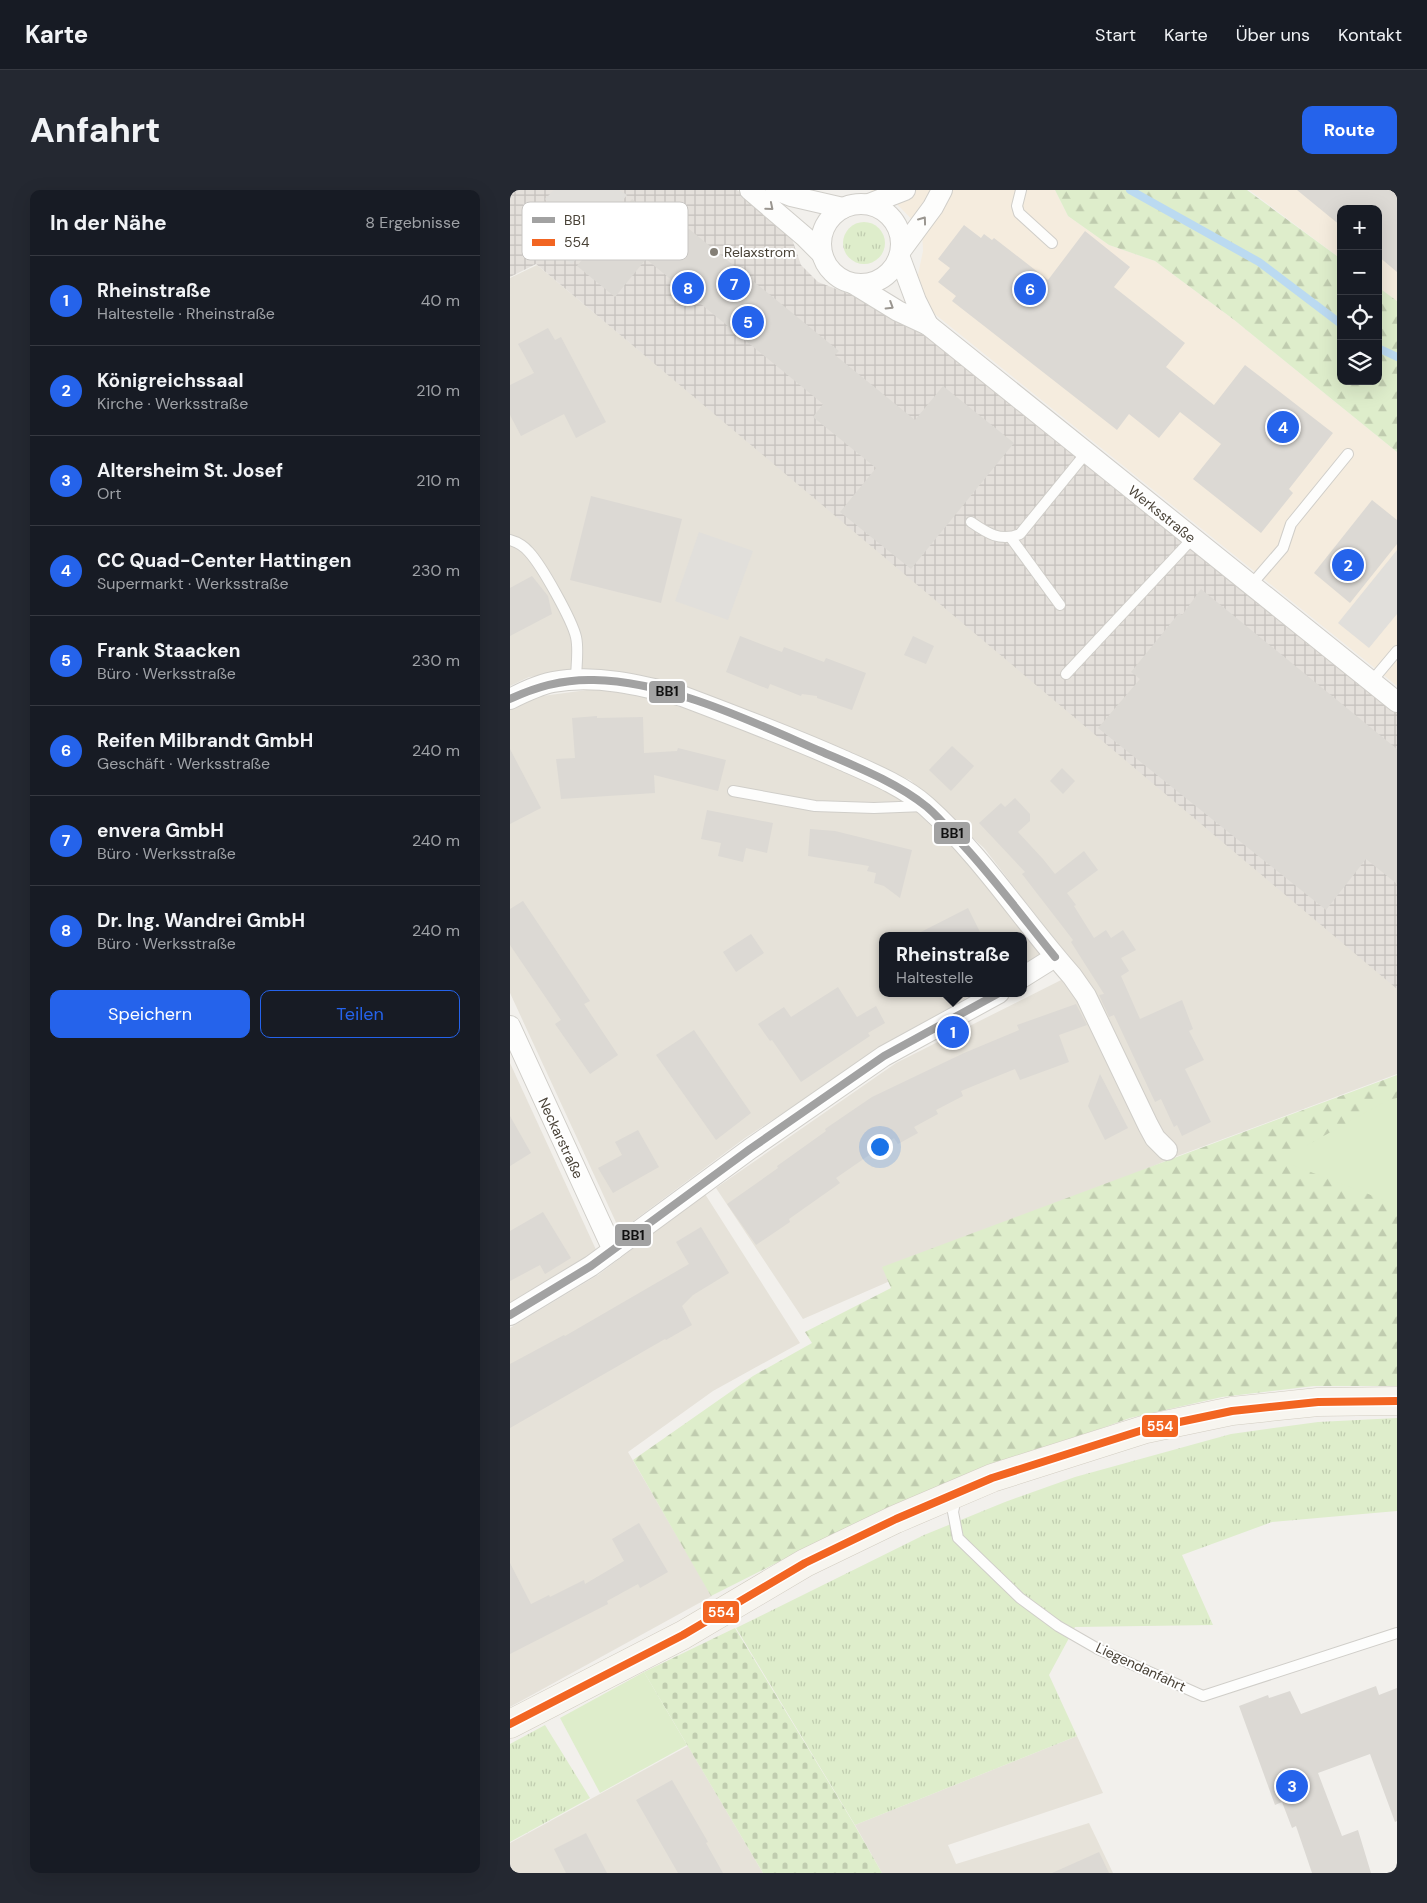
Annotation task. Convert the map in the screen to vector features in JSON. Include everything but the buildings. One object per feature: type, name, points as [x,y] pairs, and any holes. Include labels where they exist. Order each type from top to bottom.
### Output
[{"type":"main road","points":[[510,1724],[683,1635],[805,1563],[896,1519],[992,1478],[1146,1429],[1232,1411],[1318,1402],[1397,1401]]},
{"type":"street","name":"Werksstraße","points":[[750,190],[805,237],[822,254],[832,272],[845,282],[854,284],[898,311],[928,325],[1397,702]]},
{"type":"street","points":[[776,190],[791,196],[843,208]]},
{"type":"street","points":[[822,254],[821,238],[830,218],[843,208],[853,204],[869,204],[905,190]]},
{"type":"street","points":[[854,284],[862,285],[879,281],[890,273],[942,190]]},
{"type":"street","name":"Werksstraße","points":[[869,204],[880,208],[898,225],[902,237],[901,254],[916,301],[928,325]]},
{"type":"street","points":[[510,698],[553,682],[576,680],[633,685],[682,696],[791,738],[879,776],[926,806],[972,854],[1072,976],[1086,996],[1155,1138],[1167,1150]]},
{"type":"street","points":[[1027,974],[1055,957]]},
{"type":"street","points":[[510,1315],[591,1266],[750,1149],[884,1056],[992,997]]},
{"type":"street","name":"Neckarstraße","points":[[510,1026],[613,1250]]},
{"type":"lane","points":[[1021,190],[1017,206],[1019,213],[1052,243]]},
{"type":"lane","points":[[971,522],[995,537],[1010,538],[1020,534],[1086,453]]},
{"type":"lane","points":[[1251,585],[1283,548],[1291,524],[1348,454]]},
{"type":"lane","points":[[1010,538],[1060,605]]},
{"type":"lane","points":[[1066,674],[1193,538]]},
{"type":"lane","points":[[510,540],[521,544],[530,552],[559,599],[570,621],[576,638],[576,680]]},
{"type":"lane","points":[[1371,682],[1397,651]]},
{"type":"lane","points":[[733,791],[815,806],[874,808],[926,806]]},
{"type":"lane","name":"Liegendanfahrt","points":[[957,1493],[953,1512],[958,1538],[1020,1598],[1058,1626],[1098,1648],[1203,1696],[1397,1633]]},
{"type":"shaded area","points":[[510,190],[737,190],[791,236],[801,265],[818,282],[897,312],[1397,713],[1397,989],[536,264],[510,277]]},
{"type":"shaded area","points":[[554,190],[619,190],[627,195],[621,202],[549,202],[545,199]]},
{"type":"shaded area","points":[[870,190],[1055,190],[1068,216],[1109,245],[1155,261],[1233,319],[1397,452],[1397,686],[926,307],[916,284],[923,251],[922,230],[894,201]]},
{"type":"shaded area","points":[[1249,190],[1397,190],[1397,301],[1382,290],[1382,205],[1337,205],[1337,256]]},
{"type":"shaded area","points":[[567,260],[575,260],[572,264]]},
{"type":"shaded area","points":[[537,265],[1397,985],[1397,1074],[1172,1158],[803,1319],[716,1188],[896,1063],[1079,971],[984,848],[910,780],[666,682],[599,670],[529,677],[510,686],[510,278]]},
{"type":"shaded area","points":[[699,532],[753,551],[728,620],[675,601]]},
{"type":"shaded area","points":[[1397,550],[1397,614],[1369,648],[1338,623]]},
{"type":"shaded area","points":[[602,688],[655,697],[863,775],[905,800],[969,863],[1025,932],[879,932],[879,997],[967,997],[879,1050],[745,1138],[620,1231],[510,993],[510,707],[535,697]]},
{"type":"shaded area","points":[[1027,935],[1042,953],[1027,962]]},
{"type":"shaded area","points":[[510,1063],[598,1254],[510,1305]]},
{"type":"shaded area","points":[[705,1194],[800,1343],[713,1391],[628,1452],[712,1596],[510,1707],[510,1328],[598,1275]]},
{"type":"shaded area","points":[[1077,1736],[1103,1793],[948,1845],[956,1864],[1089,1823],[1113,1873],[882,1873],[855,1825]]},
{"type":"shaded area","points":[[688,1746],[763,1873],[510,1873],[510,1843]]},
{"type":"green space","points":[[1055,190],[1247,190],[1337,256],[1337,385],[1382,385],[1382,290],[1397,301],[1397,452],[1233,319],[1155,261],[1109,245],[1068,216]]},
{"type":"green space","points":[[868,222],[876,225],[882,231],[885,243],[882,255],[876,261],[860,264],[852,261],[846,255],[843,239],[846,231],[852,225]]},
{"type":"green space","points":[[1397,1075],[1397,1386],[1314,1386],[1222,1397],[1130,1418],[942,1485],[812,1545],[711,1596],[633,1460],[753,1376],[812,1343],[805,1332],[891,1288],[882,1267]]},
{"type":"green space","points":[[1397,1098],[1397,1205],[1287,1163],[1304,1147],[1386,1101]]},
{"type":"green space","points":[[1397,1418],[1397,1511],[1272,1522],[1182,1555],[1213,1625],[1075,1627],[1049,1675],[1077,1736],[855,1825],[736,1628],[924,1535],[1005,1502],[1075,1477],[1231,1434],[1318,1422]]},
{"type":"green space","points":[[735,1628],[882,1873],[763,1873],[644,1672]]},
{"type":"green space","points":[[644,1672],[687,1745],[600,1793],[560,1718]]},
{"type":"green space","points":[[545,1725],[590,1798],[510,1842],[510,1744]]},
{"type":"waterway","points":[[1130,190],[1259,262],[1337,321]]},
{"type":"waterway","points":[[1382,350],[1397,357]]},
{"type":"transit line","name":"BB1","points":[[510,699],[530,690],[572,681],[622,682],[651,687],[739,716],[876,776],[915,798],[937,816],[988,873],[1055,957]]},
{"type":"transit line","name":"BB1","points":[[510,1315],[591,1266],[750,1149],[884,1056],[992,997]]},
{"type":"transit line","name":"554","points":[[510,1724],[683,1635],[805,1563],[896,1519],[992,1478],[1146,1429],[1232,1411],[1318,1402],[1397,1401]]},
{"type":"place","name":"Relaxstrom","points":[[714,252]]},
{"type":"place","name":"envera GmbH","points":[[734,284]]},
{"type":"place","name":"Dr. Ing. Wandrei GmbH","points":[[688,288]]},
{"type":"place","name":"Reifen Milbrandt GmbH","points":[[1030,289]]},
{"type":"place","name":"Frank Staacken","points":[[748,322]]},
{"type":"place","name":"CC Quad-Center Hattingen","points":[[1283,427]]},
{"type":"place","name":"Königreichssaal","points":[[1348,565]]},
{"type":"place","name":"Rheinstraße","points":[[953,1032]]},
{"type":"place","name":"Altersheim St. Josef","points":[[1292,1786]]}]
